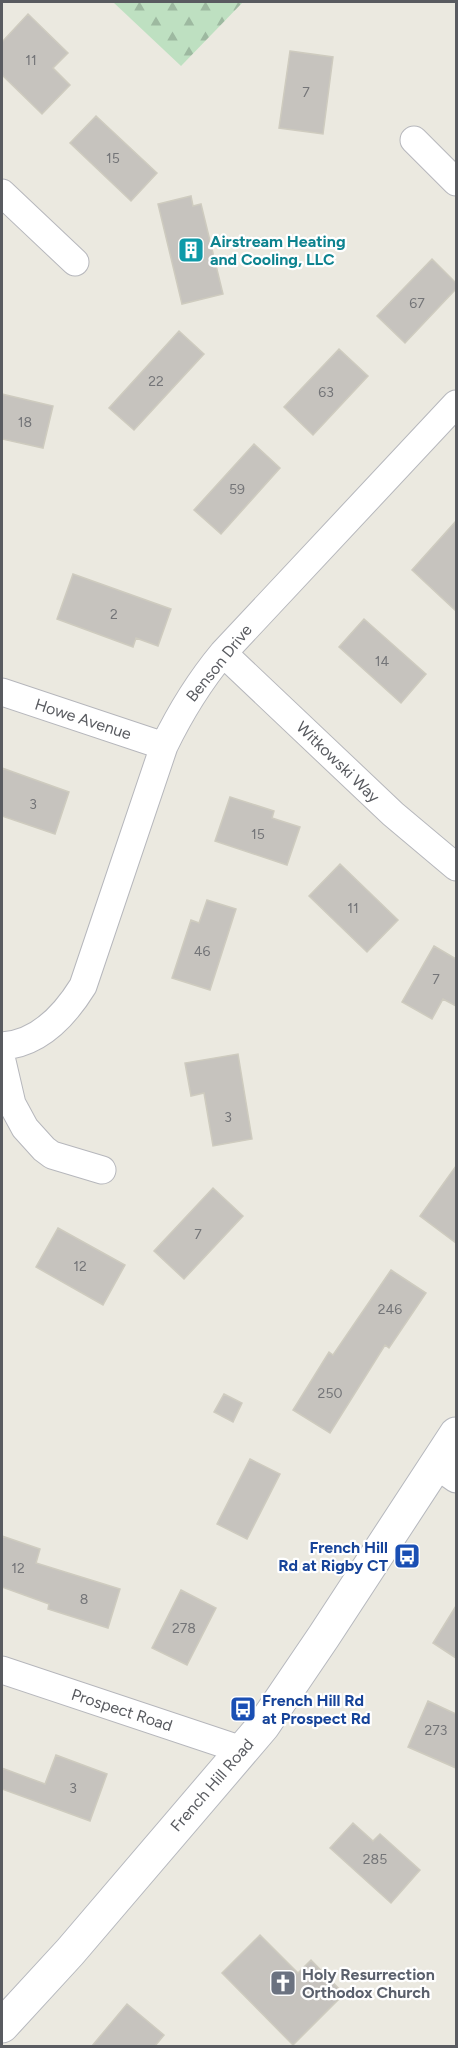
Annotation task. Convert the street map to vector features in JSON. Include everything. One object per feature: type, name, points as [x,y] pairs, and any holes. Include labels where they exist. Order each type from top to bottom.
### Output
[{"type":"main road","name":"French Hill Road","points":[[2,2026],[70,1952],[262,1726],[324,1636],[446,1472],[456,1434]]},
{"type":"street","points":[[414,140],[456,182]]},
{"type":"street","points":[[2,193],[75,262]]},
{"type":"street","name":"Benson Drive","points":[[2,1046],[30,1038],[52,1025],[70,1007],[83,986],[164,746],[188,699],[200,682],[223,653],[456,404]]},
{"type":"street","name":"Witkowski Way","points":[[223,653],[393,814],[456,867]]},
{"type":"street","name":"Howe Avenue","points":[[2,692],[164,746]]},
{"type":"street","points":[[2,1061],[12,1104],[25,1128],[52,1155],[102,1170]]},
{"type":"street","name":"Prospect Road","points":[[2,1670],[242,1750]]},
{"type":"green space","points":[[113,2],[243,2],[181,66]]},
{"type":"building","points":[[28,14],[68,53],[53,68],[70,85],[42,114],[2,75],[2,42]]},
{"type":"building","points":[[290,51],[333,57],[323,134],[279,128]]},
{"type":"building","points":[[96,116],[157,173],[131,201],[70,143]]},
{"type":"building","name":"Airstream Heating and Cooling, LLC","points":[[191,196],[193,206],[201,204],[223,294],[182,304],[158,204]]},
{"type":"building","points":[[432,259],[456,283],[456,289],[405,343],[377,316]]},
{"type":"building","points":[[179,331],[204,354],[134,430],[109,408]]},
{"type":"building","points":[[339,349],[368,376],[313,435],[284,407]]},
{"type":"building","points":[[2,394],[53,406],[43,448],[2,439]]},
{"type":"building","points":[[254,444],[280,468],[221,534],[194,510]]},
{"type":"building","points":[[456,521],[456,611],[412,570]]},
{"type":"building","points":[[73,574],[171,609],[158,646],[136,638],[133,647],[57,619]]},
{"type":"building","points":[[364,619],[426,674],[401,703],[339,647]]},
{"type":"building","points":[[2,768],[69,792],[55,834],[2,816]]},
{"type":"building","points":[[230,797],[274,811],[272,818],[300,827],[287,865],[215,841]]},
{"type":"building","points":[[340,864],[398,920],[367,952],[309,896]]},
{"type":"building","points":[[207,900],[236,909],[210,990],[172,978],[191,920],[199,923]]},
{"type":"building","points":[[434,946],[456,959],[456,1006],[443,999],[432,1019],[402,1002]]},
{"type":"building","points":[[238,1054],[252,1139],[213,1146],[204,1093],[191,1096],[185,1063]]},
{"type":"building","points":[[456,1166],[456,1243],[420,1216]]},
{"type":"building","points":[[213,1188],[243,1216],[184,1279],[154,1251]]},
{"type":"building","points":[[58,1228],[125,1265],[103,1305],[36,1267]]},
{"type":"building","points":[[391,1270],[426,1293],[389,1348],[385,1345],[330,1433],[293,1410],[329,1352],[333,1355]]},
{"type":"building","points":[[224,1394],[242,1403],[233,1422],[214,1412]]},
{"type":"building","points":[[250,1459],[280,1474],[247,1539],[217,1524]]},
{"type":"building","points":[[2,1536],[40,1549],[36,1563],[120,1589],[108,1628],[48,1609],[49,1604],[2,1587]]},
{"type":"building","points":[[181,1590],[216,1608],[187,1665],[152,1648]]},
{"type":"building","points":[[456,1606],[456,1658],[433,1643]]},
{"type":"building","points":[[428,1701],[456,1714],[456,1768],[408,1747]]},
{"type":"building","points":[[56,1755],[107,1774],[90,1821],[2,1789],[2,1768],[45,1784]]},
{"type":"building","points":[[353,1823],[373,1841],[380,1834],[420,1870],[391,1903],[330,1848]]},
{"type":"building","name":"Holy Resurrection Orthodox Church","points":[[260,1935],[298,1973],[311,1960],[344,1994],[293,2045],[222,1973]]},
{"type":"building","points":[[127,2004],[164,2035],[155,2046],[92,2046]]},
{"type":"place","name":"Airstream Heating and Cooling, LLC","points":[[191,250]]},
{"type":"place","name":"French Hill Rd at Rigby CT","points":[[407,1556]]},
{"type":"place","name":"French Hill Rd at Prospect Rd","points":[[243,1709]]},
{"type":"place","name":"Holy Resurrection Orthodox Church","points":[[283,1983]]}]
